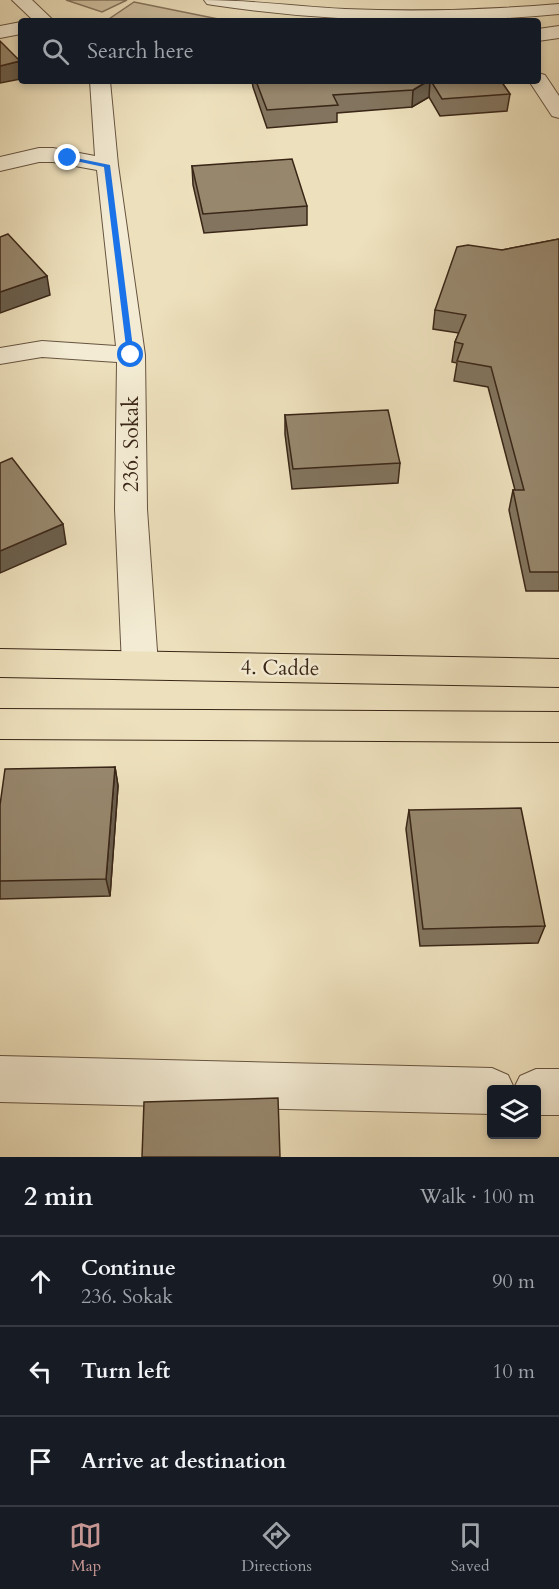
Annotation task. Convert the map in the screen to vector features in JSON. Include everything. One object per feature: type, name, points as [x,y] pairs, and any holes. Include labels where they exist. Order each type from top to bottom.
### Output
[{"type":"main road","name":"4. Cadde","points":[[0,663],[559,673]]},
{"type":"main road","points":[[0,724],[559,728]]},
{"type":"street","points":[[21,0],[42,18]]},
{"type":"street","points":[[213,0],[263,8],[350,7],[429,16],[559,9]]},
{"type":"street","points":[[0,32],[18,29]]},
{"type":"street","points":[[541,35],[559,32]]},
{"type":"street","name":"236. Sokak","points":[[100,84],[107,165],[131,355],[131,509],[140,665]]},
{"type":"street","points":[[541,84],[559,112]]},
{"type":"street","points":[[0,164],[39,155],[53,155],[107,165]]},
{"type":"street","points":[[0,356],[42,349],[131,355]]},
{"type":"street","points":[[0,1079],[487,1091]]},
{"type":"street","points":[[541,1092],[559,1092]]},
{"type":"shaded area","points":[[66,0],[127,0],[102,12]]},
{"type":"shaded area","points":[[134,2],[213,18],[110,18]]},
{"type":"building","points":[[0,41],[18,62],[0,66]]},
{"type":"building","points":[[257,84],[423,84],[413,90],[333,95],[338,105],[267,110]]},
{"type":"building","points":[[433,84],[503,84],[510,94],[442,99]]},
{"type":"building","points":[[292,159],[307,206],[203,214],[192,166]]},
{"type":"building","points":[[8,234],[47,276],[0,292],[0,237]]},
{"type":"building","points":[[559,239],[559,572],[530,572],[513,490],[524,490],[491,367],[457,361],[463,344],[455,342],[466,315],[435,310],[457,247],[468,245],[502,250]]},
{"type":"building","points":[[388,410],[400,463],[293,469],[285,415]]},
{"type":"building","points":[[12,458],[63,524],[0,551],[0,463]]},
{"type":"building","points":[[115,767],[106,879],[0,881],[0,805],[5,769]]},
{"type":"building","points":[[521,808],[545,926],[423,929],[409,810]]},
{"type":"building","points":[[278,1098],[280,1157],[142,1157],[144,1102]]},
{"type":"route","points":[[68,158],[107,165],[129,323],[131,355]]}]
